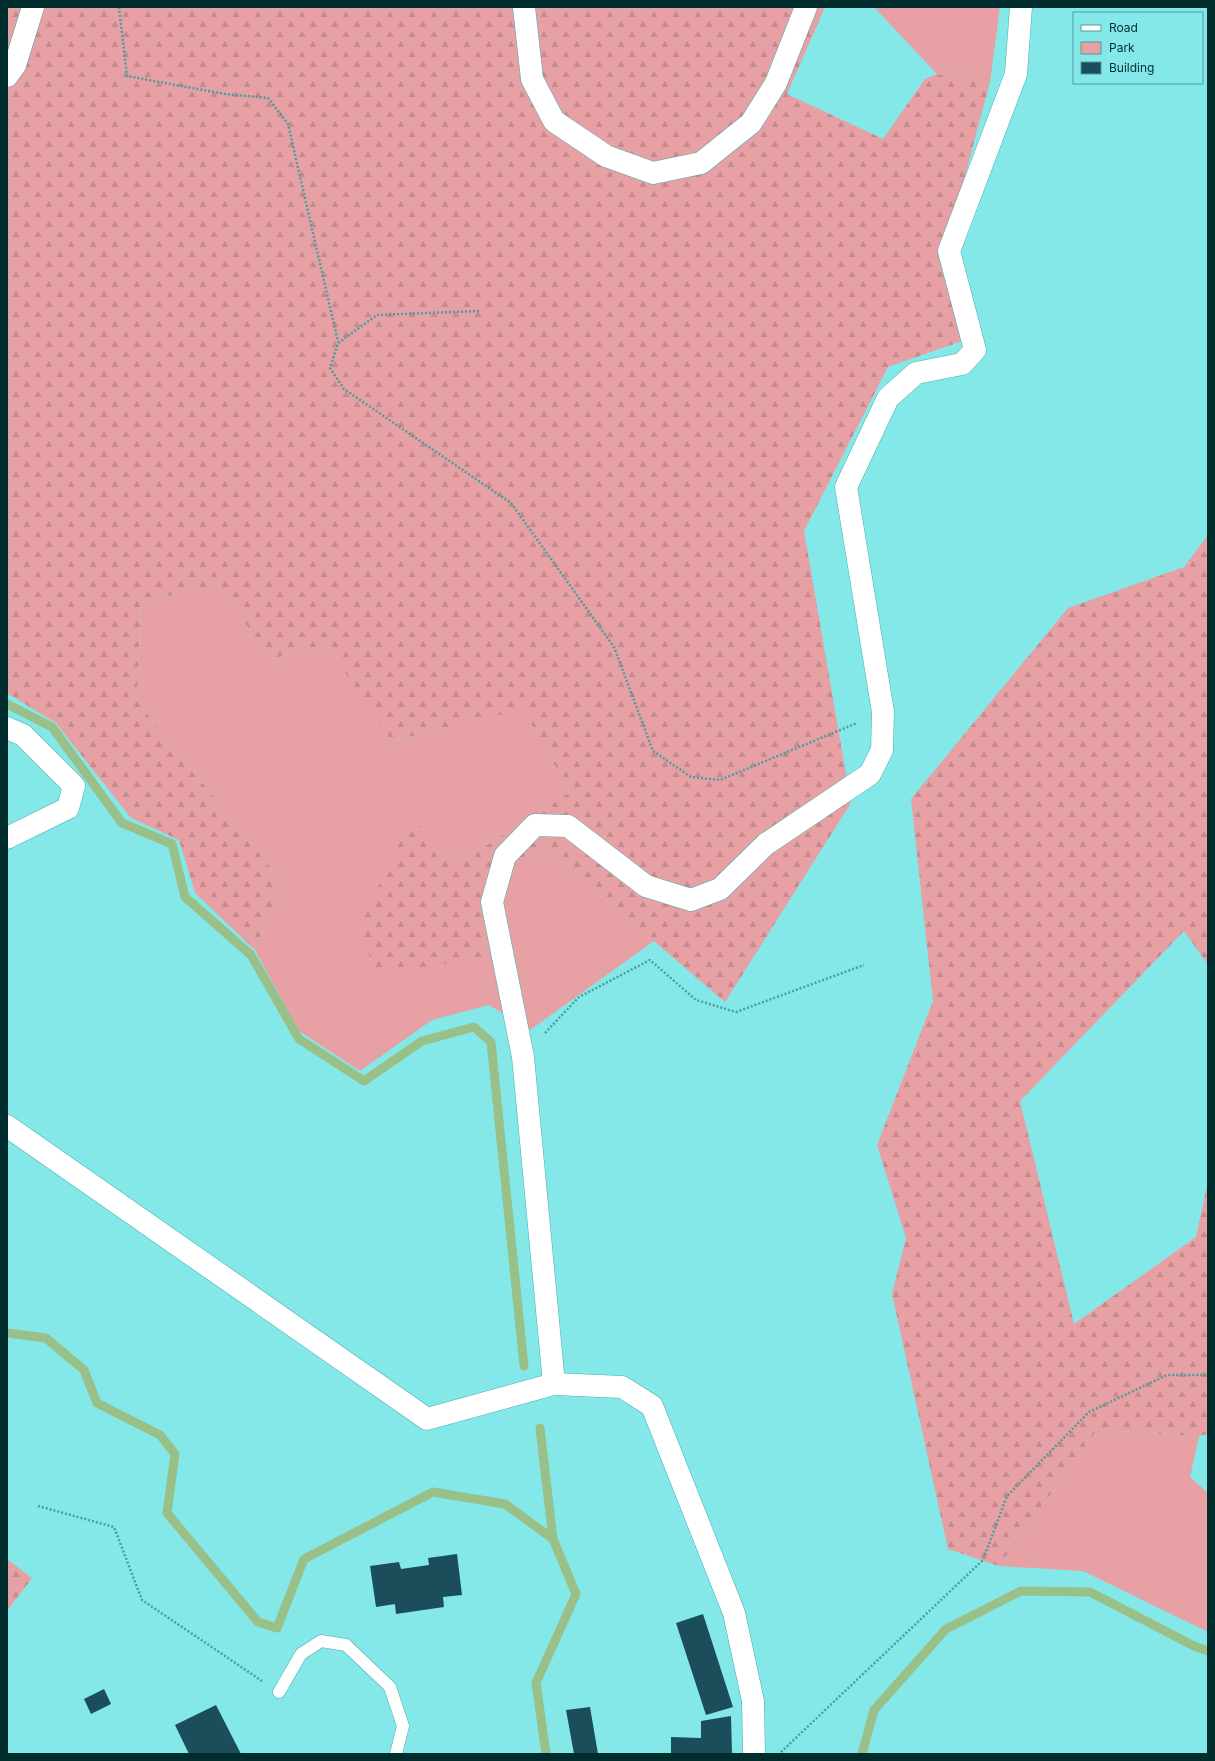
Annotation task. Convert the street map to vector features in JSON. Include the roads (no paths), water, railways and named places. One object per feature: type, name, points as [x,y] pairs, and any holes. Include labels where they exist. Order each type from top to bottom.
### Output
[{"type":"street","points":[[7,76],[15,65],[33,7]]},
{"type":"street","points":[[524,7],[532,79],[554,121],[606,156],[653,173],[701,163],[751,123],[776,83],[806,7]]},
{"type":"street","points":[[554,1384],[523,1057],[492,902],[505,856],[535,825],[568,826],[646,886],[691,900],[720,889],[766,844],[870,774],[882,750],[883,712],[846,487],[888,398],[916,373],[962,364],[975,350],[949,251],[1016,74],[1021,7]]},
{"type":"street","points":[[7,728],[23,735],[74,786],[68,808],[7,838]]},
{"type":"street","points":[[7,1126],[427,1419],[554,1384],[622,1387],[652,1406],[734,1613],[753,1701],[754,1754]]},
{"type":"lane","points":[[279,1692],[301,1654],[321,1640],[346,1645],[390,1687],[403,1726],[396,1754]]},
{"type":"waterway","points":[[7,704],[52,727],[122,823],[172,844],[185,897],[251,955],[299,1039],[364,1081],[422,1041],[474,1027],[491,1042],[524,1366]]},
{"type":"waterway","points":[[7,1333],[46,1338],[84,1370],[97,1403],[160,1435],[175,1454],[167,1513],[258,1622],[277,1628],[304,1559],[433,1492],[505,1504],[553,1539]]},
{"type":"waterway","points":[[540,1428],[553,1539],[576,1594],[536,1683],[546,1754]]},
{"type":"waterway","points":[[862,1754],[874,1710],[946,1629],[1021,1591],[1090,1592],[1194,1646],[1208,1651]]}]
